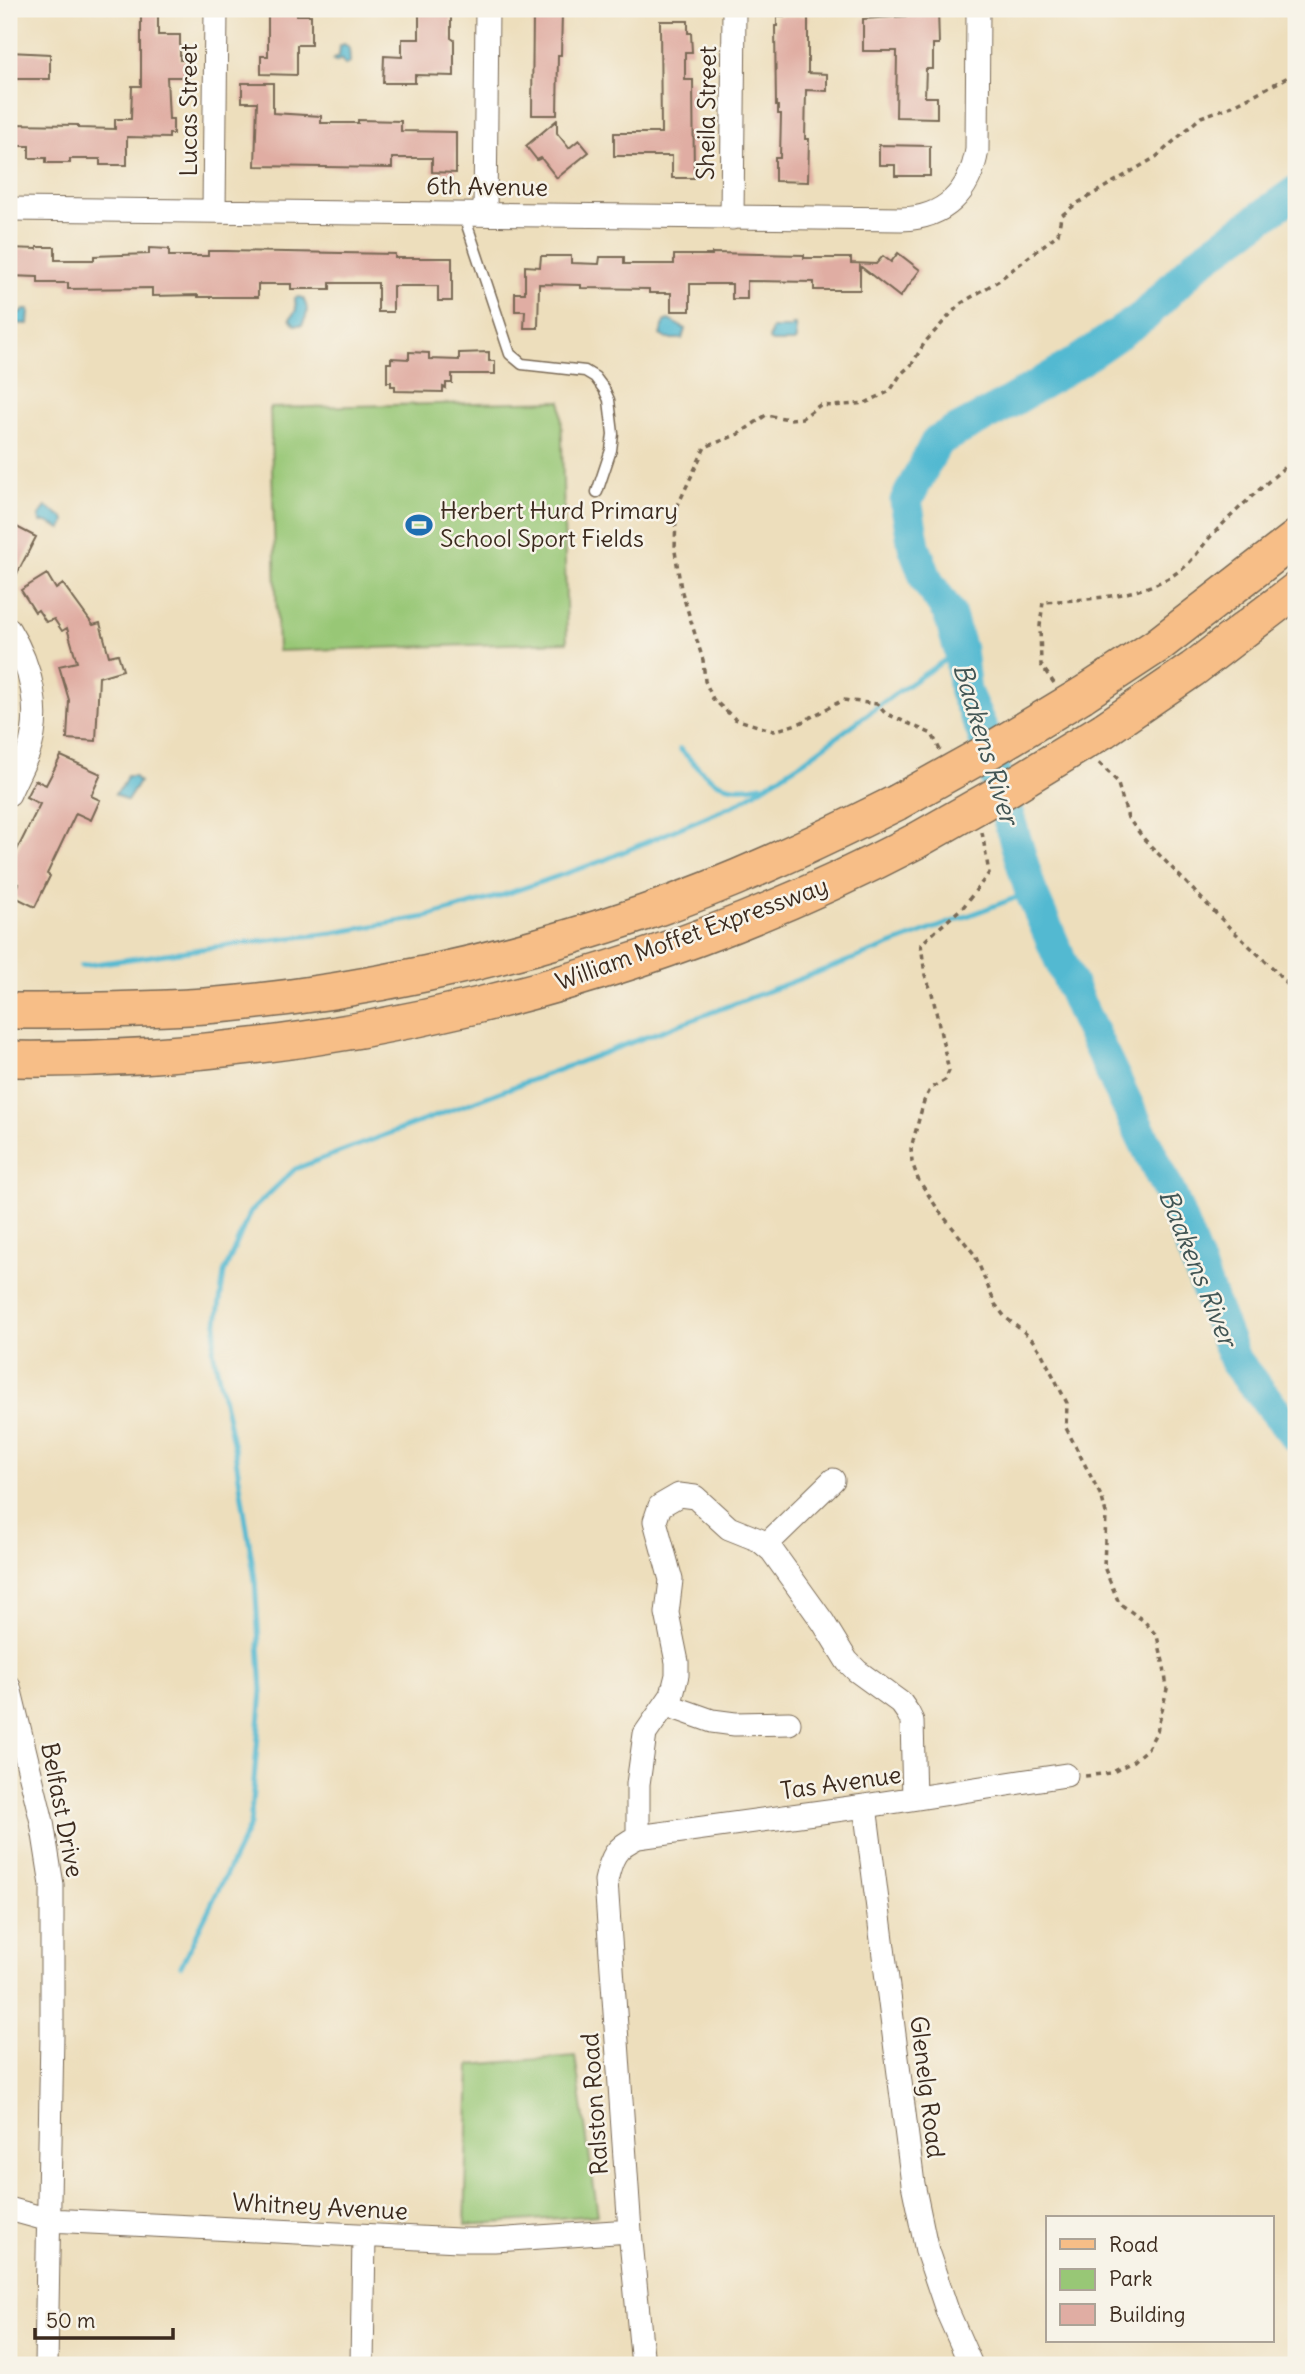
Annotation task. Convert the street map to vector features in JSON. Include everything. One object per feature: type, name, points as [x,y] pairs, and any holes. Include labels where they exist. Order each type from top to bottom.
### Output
[{"type":"main road","name":"William Moffet Expressway","points":[[9,1011],[96,1012],[206,1006],[289,997],[446,968],[561,939],[645,912],[793,853],[896,803],[991,750],[1158,645],[1296,538]]},
{"type":"main road","name":"William Moffet Expressway","points":[[9,1059],[155,1055],[300,1040],[411,1019],[579,978],[755,916],[850,875],[1009,788],[1104,730],[1193,669],[1296,590]]},
{"type":"street","name":"Lucas Street","points":[[214,211],[216,9]]},
{"type":"street","points":[[474,213],[487,9]]},
{"type":"street","name":"Sheila Street","points":[[732,218],[734,9]]},
{"type":"street","name":"6th Avenue","points":[[9,209],[914,219],[938,211],[958,195],[971,173],[977,150],[978,9]]},
{"type":"street","points":[[9,631],[27,667],[34,713],[28,752],[9,794]]},
{"type":"street","points":[[766,1545],[833,1480]]},
{"type":"street","points":[[631,1840],[645,1734],[667,1705],[675,1687],[677,1662],[667,1613],[671,1580],[655,1521],[660,1506],[671,1497],[679,1495],[695,1497],[729,1528],[766,1545],[823,1622],[847,1661],[856,1671],[894,1697],[905,1708],[912,1721],[914,1798]]},
{"type":"street","name":"Belfast Drive","points":[[9,1687],[42,1822],[52,1885],[46,2365]]},
{"type":"street","points":[[667,1705],[712,1721],[735,1724],[789,1723]]},
{"type":"street","name":"Tas Avenue","points":[[631,1840],[1066,1775]]},
{"type":"street","name":"Glenelg Road","points":[[864,1806],[913,2184],[927,2251],[948,2313],[971,2365]]},
{"type":"street","name":"Ralston Road","points":[[631,1840],[610,1864],[606,1881],[630,2231],[643,2365]]},
{"type":"street","name":"Whitney Avenue","points":[[9,2209],[48,2220],[365,2236],[494,2240],[630,2231]]},
{"type":"street","points":[[362,2365],[365,2236]]},
{"type":"lane","points":[[474,213],[510,354],[522,364],[585,371],[595,377],[609,400],[613,434],[611,450],[597,492]]},
{"type":"path","points":[[932,734],[885,713],[877,704],[843,700],[800,723],[774,731],[735,719],[713,699],[705,681],[703,660],[681,589],[675,551],[676,509],[705,447],[739,434],[766,415],[802,418],[820,405],[865,403],[890,391],[901,374],[912,364],[925,342],[960,304],[998,281],[1058,233],[1061,216],[1076,204],[1156,157],[1201,117],[1232,106],[1296,73]]},
{"type":"path","points":[[982,832],[989,873],[964,906],[921,944],[925,975],[932,993],[949,1071],[944,1080],[931,1088],[924,1101],[911,1148],[912,1162],[918,1179],[939,1211],[975,1255],[995,1304],[1030,1337],[1041,1352],[1066,1403],[1066,1428],[1102,1498],[1106,1514],[1104,1567],[1119,1603],[1157,1636],[1167,1689],[1157,1731],[1148,1748],[1132,1762],[1111,1773],[1066,1775]]},
{"type":"green space","name":"Herbert Hurd Primary School Sport Fields","points":[[561,401],[567,642],[278,651],[270,408]]},
{"type":"green space","points":[[575,2056],[598,2215],[465,2225],[470,2065]]},
{"type":"water","points":[[344,44],[349,47],[350,63],[345,65],[341,59],[336,62],[333,60],[339,56],[340,46]]},
{"type":"water","points":[[295,298],[303,298],[307,312],[302,325],[295,325],[290,319],[296,310]]},
{"type":"water","points":[[29,310],[28,324],[9,323],[9,312],[22,313]]},
{"type":"water","points":[[669,320],[685,329],[682,339],[667,339],[660,335],[665,321]]},
{"type":"water","points":[[795,325],[794,342],[769,340],[772,328],[791,328]]},
{"type":"water","points":[[46,507],[64,518],[65,523],[61,529],[47,522],[40,522],[39,516]]},
{"type":"water","points":[[127,776],[134,776],[139,782],[127,801],[115,794]]},
{"type":"building","points":[[141,9],[158,9],[158,35],[180,35],[180,60],[189,60],[189,77],[167,77],[169,119],[173,119],[173,134],[169,134],[169,138],[127,137],[127,165],[100,165],[100,159],[70,159],[70,163],[46,163],[46,158],[29,158],[29,146],[9,146],[9,124],[78,125],[78,128],[115,129],[115,119],[131,119],[132,86],[141,86]]},
{"type":"building","points":[[268,9],[297,9],[297,15],[311,15],[311,45],[297,45],[297,75],[261,74],[261,56],[268,56]]},
{"type":"building","points":[[419,9],[451,9],[454,76],[415,75],[415,83],[383,83],[384,56],[402,57],[402,39],[419,39]]},
{"type":"building","points":[[907,9],[938,9],[939,44],[933,44],[933,69],[926,69],[925,97],[937,97],[937,118],[896,117],[897,51],[863,51],[863,19],[907,16]]},
{"type":"building","points":[[533,13],[562,13],[557,115],[532,115]]},
{"type":"building","points":[[777,16],[808,16],[808,73],[827,74],[827,91],[806,90],[808,182],[775,181],[775,158],[780,158],[781,114],[778,114],[776,106]]},
{"type":"building","points":[[660,21],[688,21],[688,33],[691,33],[692,52],[685,52],[685,80],[693,80],[694,178],[672,178],[672,156],[614,156],[614,133],[661,133]]},
{"type":"building","points":[[9,52],[50,54],[50,79],[9,79]]},
{"type":"building","points":[[242,83],[273,83],[273,113],[321,116],[321,123],[401,121],[401,131],[456,132],[456,173],[432,172],[432,158],[392,158],[392,168],[255,166],[257,102],[242,102]]},
{"type":"building","points":[[557,120],[557,133],[569,148],[579,140],[589,152],[557,178],[541,158],[537,160],[526,146]]},
{"type":"building","points":[[879,145],[930,146],[930,176],[895,176],[895,165],[879,165]]},
{"type":"building","points":[[55,247],[55,260],[94,260],[94,256],[149,254],[149,248],[169,249],[169,256],[208,256],[208,251],[225,251],[395,254],[395,258],[452,258],[452,301],[438,301],[438,286],[393,286],[393,312],[378,312],[378,283],[330,283],[330,289],[291,289],[291,284],[258,284],[258,297],[198,297],[152,296],[152,288],[68,289],[68,283],[38,283],[38,277],[9,276],[9,248]]},
{"type":"building","points":[[712,253],[851,258],[851,263],[876,264],[883,256],[891,262],[898,253],[920,270],[900,297],[860,266],[860,290],[814,290],[814,282],[747,281],[747,299],[732,299],[732,284],[690,284],[690,311],[671,311],[671,293],[649,293],[649,289],[539,284],[538,328],[524,328],[525,311],[515,311],[515,293],[525,293],[525,266],[540,267],[541,256],[571,256],[571,263],[599,264],[600,257],[624,257],[624,264],[674,264],[674,255]]},
{"type":"building","points":[[409,352],[429,353],[429,359],[459,360],[459,353],[489,352],[489,361],[495,361],[495,374],[452,374],[452,383],[446,383],[443,392],[395,391],[395,386],[387,382],[387,363],[391,363],[391,358],[409,359]]},
{"type":"building","points":[[9,523],[36,537],[9,589]]},
{"type":"building","points":[[47,574],[56,589],[63,584],[93,625],[100,623],[109,656],[118,654],[123,670],[99,677],[96,741],[67,739],[69,700],[59,666],[77,662],[67,628],[62,631],[54,619],[46,622],[38,610],[35,612],[21,590]]},
{"type":"building","points":[[61,756],[101,774],[91,796],[100,800],[91,820],[76,813],[47,874],[50,876],[35,907],[13,896],[19,884],[9,878],[9,866],[40,804],[26,797],[35,780],[46,785]]},
{"type":"waterway","name":"Baakens River","points":[[1296,192],[1197,263],[1144,316],[1077,362],[998,409],[937,441],[906,501],[914,546],[927,581],[949,613],[960,650],[965,692],[982,730],[1031,892],[1084,1015],[1172,1198],[1235,1361],[1296,1436]]},
{"type":"waterway","points":[[81,966],[333,933],[426,917],[500,896],[602,861],[738,803],[804,761],[960,650]]},
{"type":"waterway","points":[[680,749],[715,781],[734,787],[761,785]]},
{"type":"waterway","points":[[181,1966],[250,1825],[262,1691],[255,1580],[235,1452],[213,1350],[224,1273],[250,1212],[295,1169],[1031,892]]},
{"type":"place","name":"Herbert Hurd Primary School Sport Fields","points":[[419,525]]}]
